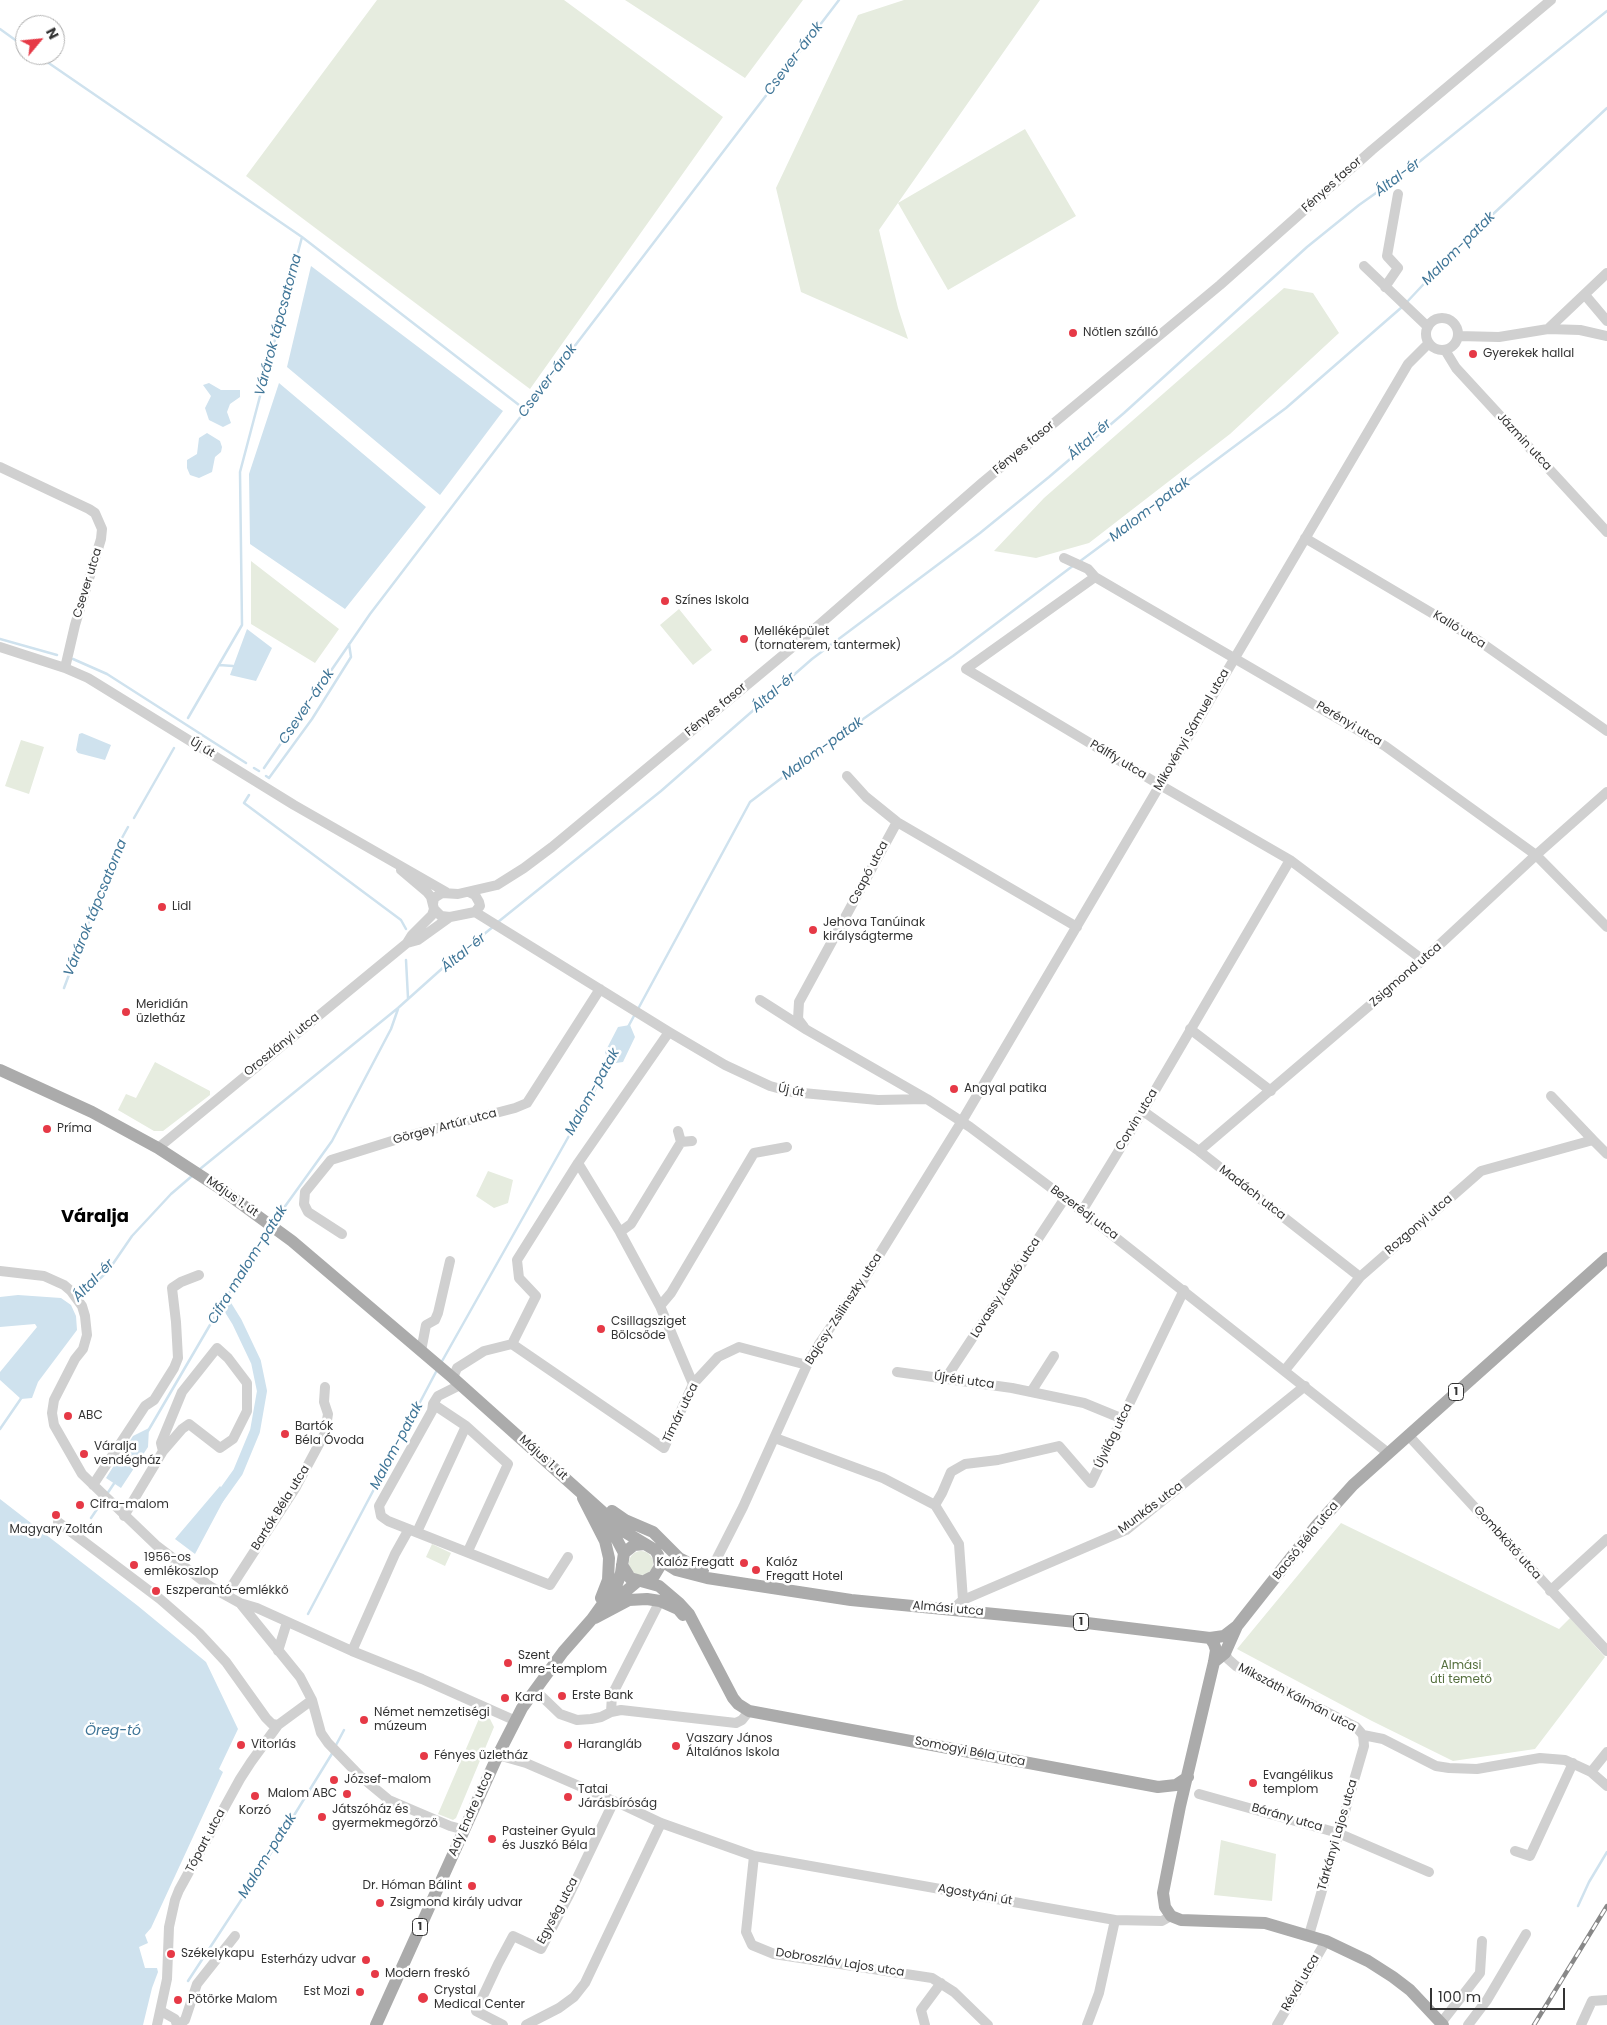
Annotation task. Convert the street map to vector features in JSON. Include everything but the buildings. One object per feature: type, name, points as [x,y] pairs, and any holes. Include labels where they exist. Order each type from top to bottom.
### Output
[{"type":"main road","name":"Május 1. út","points":[[0,1070],[92,1112],[158,1148],[266,1221],[448,1374],[605,1512],[625,1532],[645,1544]]},
{"type":"main road","name":"Bacsó Béla utca","points":[[1214,1662],[1225,1653],[1237,1626],[1325,1515],[1353,1485],[1607,1258]]},
{"type":"main road","name":"Május 1. út","points":[[580,1492],[616,1538],[623,1559]]},
{"type":"main road","points":[[580,1492],[604,1504],[625,1520],[653,1532],[679,1558],[694,1568],[740,1583]]},
{"type":"main road","points":[[580,1492],[605,1541],[609,1558],[608,1580],[592,1619]]},
{"type":"main road","points":[[623,1559],[634,1545],[645,1544]]},
{"type":"main road","name":"1","points":[[592,1619],[641,1581],[654,1576],[658,1572],[660,1560],[655,1550],[645,1544]]},
{"type":"main road","name":"1","points":[[623,1559],[626,1575],[655,1584],[667,1591],[689,1614],[733,1698],[738,1704],[749,1711]]},
{"type":"main road","name":"1","points":[[592,1619],[617,1584],[623,1559]]},
{"type":"main road","name":"Almási utca","points":[[660,1560],[676,1570],[707,1578],[850,1600],[1087,1623],[1210,1638],[1224,1636],[1237,1626]]},
{"type":"main road","name":"1","points":[[592,1619],[629,1600],[647,1599],[660,1601],[678,1609],[700,1634]]},
{"type":"main road","name":"Ady Endre utca","points":[[376,2025],[498,1755],[516,1721],[535,1690],[563,1652],[592,1619]]},
{"type":"main road","points":[[1171,1916],[1165,1907],[1163,1893],[1180,1806],[1214,1662],[1216,1650],[1210,1638]]},
{"type":"main road","name":"Somogyi Béla utca","points":[[749,1711],[1158,1787],[1176,1785],[1188,1777]]},
{"type":"main road","points":[[1158,1787],[1170,1792],[1180,1806]]},
{"type":"main road","name":"Agostyáni út","points":[[1171,1916],[1181,1920],[1265,1923],[1326,1941],[1368,1961],[1393,1977],[1410,1990],[1442,2024]]},
{"type":"street","name":"Fényes fasor","points":[[446,892],[458,894],[492,888],[516,874],[552,847],[812,632],[982,482],[1220,285],[1372,150],[1551,0]]},
{"type":"street","points":[[1385,287],[1398,268],[1387,256],[1398,194]]},
{"type":"street","points":[[1364,266],[1428,327]]},
{"type":"street","points":[[1548,328],[1607,273]]},
{"type":"street","points":[[1585,295],[1607,321]]},
{"type":"street","points":[[1441,318],[1448,319],[1454,323],[1458,336],[1455,342],[1445,350],[1435,348],[1429,343],[1426,335],[1428,327],[1433,321],[1441,318]]},
{"type":"street","points":[[1458,336],[1499,337],[1548,328],[1580,330],[1607,336]]},
{"type":"street","name":"Mikovényi Sámuel utca","points":[[962,1121],[1234,656],[1408,364],[1429,343]]},
{"type":"street","name":"Jázmin utca","points":[[1445,350],[1456,368],[1607,532]]},
{"type":"street","name":"Csever utca","points":[[0,467],[89,509],[95,513],[102,529],[101,539],[65,668]]},
{"type":"street","name":"Kalló utca","points":[[1305,538],[1479,641],[1607,731]]},
{"type":"street","name":"Perényi utca","points":[[1064,558],[1088,569],[1095,577],[1234,656],[1385,746],[1536,855],[1607,928]]},
{"type":"street","name":"Pálffy utca","points":[[1095,577],[966,669],[1290,860],[1423,960]]},
{"type":"street","name":"Új út","points":[[0,647],[65,668],[88,678],[294,805],[446,892]]},
{"type":"street","points":[[847,776],[866,797],[897,822],[1077,927]]},
{"type":"street","name":"Zsigmond utca","points":[[1199,1151],[1423,960],[1607,792]]},
{"type":"street","name":"Csapó utca","points":[[807,1030],[798,1019],[799,1002],[897,822]]},
{"type":"street","name":"Corvin utca","points":[[1082,1211],[1290,860]]},
{"type":"street","name":"Új út","points":[[397,865],[427,892],[433,907]]},
{"type":"street","name":"Fényes fasor","points":[[477,907],[492,888]]},
{"type":"street","name":"Oroszlányi utca","points":[[158,1148],[407,943],[412,935],[432,916],[437,896],[446,892]]},
{"type":"street","name":"Új út","points":[[469,892],[475,895],[477,907],[486,919],[725,1065],[770,1086],[792,1092],[878,1100],[927,1098]]},
{"type":"street","points":[[433,907],[441,916],[450,917],[477,907]]},
{"type":"street","name":"Oroszlányi utca","points":[[407,943],[418,940],[450,917]]},
{"type":"street","name":"Görgey Artúr utca","points":[[342,1234],[308,1212],[304,1204],[305,1192],[330,1160],[411,1135],[515,1108],[527,1103],[600,989]]},
{"type":"street","name":"Bezerédj utca","points":[[760,1000],[807,1030],[927,1098],[962,1121],[1184,1290],[1388,1453]]},
{"type":"street","points":[[1190,1029],[1270,1091]]},
{"type":"street","points":[[568,1557],[550,1585],[381,1516],[379,1506],[432,1411],[433,1404],[448,1374],[484,1351],[512,1344],[536,1296],[519,1278],[517,1260],[578,1162],[669,1032]]},
{"type":"street","points":[[1551,1096],[1607,1154]]},
{"type":"street","name":"Madách utca","points":[[1143,1111],[1199,1151],[1360,1277]]},
{"type":"street","name":"Bajcsy-Zsilinszky utca","points":[[716,1560],[776,1438],[807,1365],[819,1344],[868,1273],[962,1121]]},
{"type":"street","points":[[620,1232],[631,1224],[680,1137],[692,1141]]},
{"type":"street","name":"Rozgonyi utca","points":[[1285,1370],[1360,1277],[1481,1172],[1593,1140]]},
{"type":"street","points":[[660,1306],[671,1293],[754,1153],[787,1147]]},
{"type":"street","points":[[578,1162],[620,1232],[660,1306],[693,1384]]},
{"type":"street","name":"Lovassy László utca","points":[[946,1378],[1065,1198]]},
{"type":"street","points":[[421,1351],[426,1325],[435,1320],[438,1313],[450,1261]]},
{"type":"street","points":[[0,1271],[44,1276],[71,1290],[82,1306],[87,1335],[83,1349],[70,1368],[54,1400],[52,1414],[58,1434],[82,1474],[109,1502],[157,1546],[212,1587],[240,1603],[257,1608],[516,1721]]},
{"type":"street","points":[[96,1488],[145,1406],[154,1400],[178,1358],[172,1288],[181,1282],[199,1275]]},
{"type":"street","name":"Újvilág utca","points":[[935,1505],[951,1472],[965,1464],[998,1460],[1059,1446],[1091,1483],[1184,1290]]},
{"type":"street","name":"Tímár utca","points":[[512,1344],[664,1448],[693,1384],[718,1356],[738,1347],[807,1365]]},
{"type":"street","points":[[124,1516],[164,1451],[182,1429],[190,1424],[220,1448],[233,1438],[247,1411],[247,1383],[228,1358],[217,1348],[182,1392],[161,1443],[164,1451]]},
{"type":"street","points":[[1031,1392],[1054,1356]]},
{"type":"street","name":"Újréti utca","points":[[897,1372],[1031,1392],[1084,1403],[1123,1419]]},
{"type":"street","name":"Munkás utca","points":[[952,1610],[962,1600],[1126,1530],[1304,1386]]},
{"type":"street","name":"Bartók Béla utca","points":[[226,1595],[296,1488],[325,1433],[328,1414],[324,1402],[325,1387]]},
{"type":"street","points":[[433,1404],[466,1426],[508,1464],[468,1551]]},
{"type":"street","points":[[352,1651],[395,1554],[413,1530],[466,1426]]},
{"type":"street","name":"Gombkötő utca","points":[[1408,1435],[1550,1591],[1607,1650]]},
{"type":"street","points":[[776,1438],[883,1478],[935,1505],[959,1544],[962,1600]]},
{"type":"street","points":[[58,1522],[160,1599],[199,1633],[226,1662],[266,1718],[278,1725]]},
{"type":"street","points":[[1550,1591],[1607,1539]]},
{"type":"street","points":[[694,1568],[702,1567],[716,1560],[717,1572],[720,1576]]},
{"type":"street","points":[[611,1712],[612,1695],[660,1601]]},
{"type":"street","points":[[240,1603],[300,1677],[312,1700],[321,1733],[367,1783],[389,1800],[450,1826],[465,1830]]},
{"type":"street","points":[[278,1651],[287,1622]]},
{"type":"street","name":"Mikszáth Kálmán utca","points":[[1225,1653],[1228,1659],[1236,1666],[1356,1727],[1363,1735],[1383,1739],[1436,1766],[1477,1769],[1540,1758],[1565,1760],[1591,1772],[1607,1786]]},
{"type":"street","points":[[535,1690],[560,1714],[577,1720],[601,1717],[611,1712],[622,1710],[736,1723],[742,1720],[749,1711]]},
{"type":"street","name":"Tópart utca","points":[[172,2019],[167,1979],[169,1928],[175,1900],[240,1779],[278,1725],[312,1700]]},
{"type":"street","name":"Tárkányi Lajos utca","points":[[1309,1935],[1364,1746],[1363,1735]]},
{"type":"street","points":[[1591,1772],[1607,1752]]},
{"type":"street","name":"Agostyáni út","points":[[498,1755],[526,1763],[661,1823],[754,1856],[1115,1920],[1162,1921],[1171,1916]]},
{"type":"street","points":[[1515,1851],[1530,1856],[1574,1764]]},
{"type":"street","name":"Bárány utca","points":[[1199,1794],[1338,1833],[1429,1872]]},
{"type":"street","name":"Egység utca","points":[[503,2025],[476,2011],[498,1964],[514,1936],[541,1949],[614,1801]]},
{"type":"street","points":[[526,2025],[574,1998],[585,1983],[661,1823]]},
{"type":"street","name":"Dobroszláv Lajos utca","points":[[754,1856],[746,1932],[752,1945],[774,1954],[932,1978],[941,1983]]},
{"type":"street","points":[[1087,2025],[1100,1994],[1115,1920]]},
{"type":"street","points":[[1468,2025],[1486,2000],[1526,1934]]},
{"type":"street","name":"Tópart utca","points":[[157,2025],[172,2019],[185,2020],[196,1984],[235,1936]]},
{"type":"street","name":"Révai utca","points":[[1277,2025],[1326,1941]]},
{"type":"street","name":"Agostyáni út","points":[[1442,2024],[1480,1973],[1482,1941]]},
{"type":"street","points":[[925,2025],[921,2010],[941,1983],[954,1992],[988,2025]]},
{"type":"street","points":[[1581,2025],[1592,2001],[1607,2000]]},
{"type":"green space","points":[[377,0],[564,0],[723,117],[530,389],[246,176]]},
{"type":"green space","points":[[625,0],[803,0],[745,78]]},
{"type":"green space","points":[[904,0],[1040,0],[879,230],[898,308],[908,339],[801,292],[776,188],[858,15]]},
{"type":"green space","points":[[1025,129],[1076,216],[948,290],[898,203]]},
{"type":"green space","points":[[1284,288],[1313,293],[1339,333],[1230,434],[1089,543],[1036,558],[994,551],[1044,498]]},
{"type":"green space","points":[[251,561],[339,629],[315,663],[251,624]]},
{"type":"green space","points":[[679,609],[712,650],[693,665],[660,625]]},
{"type":"green space","points":[[21,740],[44,747],[29,794],[5,786]]},
{"type":"green space","points":[[155,1062],[210,1091],[210,1095],[163,1131],[154,1131],[118,1110],[126,1094],[136,1098]]},
{"type":"green space","points":[[488,1171],[513,1180],[508,1203],[494,1208],[476,1196]]},
{"type":"green space","name":"Almási úti temető","points":[[1341,1523],[1559,1629],[1570,1618],[1605,1657],[1535,1749],[1453,1761],[1372,1721],[1237,1649]]},
{"type":"green space","points":[[432,1544],[451,1553],[445,1566],[426,1557]]},
{"type":"green space","points":[[641,1551],[646,1552],[652,1558],[652,1568],[646,1574],[641,1575],[636,1574],[630,1568],[629,1563],[630,1558],[636,1552]]},
{"type":"green space","points":[[481,1714],[490,1719],[494,1727],[456,1818],[453,1820],[438,1814]]},
{"type":"green space","points":[[1221,1840],[1276,1854],[1272,1901],[1214,1895]]},
{"type":"water","points":[[311,266],[503,411],[440,495],[287,367]]},
{"type":"water","points":[[209,383],[221,390],[240,390],[240,397],[230,404],[227,412],[231,423],[223,427],[209,420],[205,408],[211,396],[203,385]]},
{"type":"water","points":[[279,383],[426,507],[345,609],[250,544],[249,474]]},
{"type":"water","points":[[207,433],[220,441],[222,447],[221,452],[215,457],[212,472],[199,478],[190,475],[187,468],[187,460],[197,454],[199,438]]},
{"type":"water","points":[[247,629],[272,648],[256,681],[230,675]]},
{"type":"water","points":[[82,733],[111,745],[105,760],[78,753],[76,750],[79,734]]},
{"type":"water","points":[[630,1025],[635,1037],[623,1062],[609,1064],[605,1052],[618,1027]]},
{"type":"water","points":[[18,1295],[61,1298],[71,1305],[76,1316],[77,1330],[38,1382],[32,1398],[21,1399],[0,1380],[0,1372],[37,1327],[35,1324],[0,1327],[0,1297]]},
{"type":"water","points":[[149,1428],[148,1447],[121,1488],[106,1478],[133,1436]]},
{"type":"water","points":[[220,1486],[227,1494],[195,1554],[175,1539]]},
{"type":"water","name":"Öreg-tó","points":[[0,1499],[138,1606],[206,1662],[238,1729],[219,1769],[223,1772],[151,1928],[145,1935],[148,1943],[139,1947],[145,1968],[157,1968],[158,1972],[143,2025],[0,2025]]},
{"type":"waterway","name":"Csever-árok","points":[[264,768],[370,614],[839,0]]},
{"type":"waterway","name":"Által-ér","points":[[498,922],[661,791],[812,659],[980,533],[1049,477],[1124,413],[1307,247],[1359,205],[1414,166],[1607,11]]},
{"type":"waterway","name":"Várárok tápcsatorna","points":[[0,29],[15,40]]},
{"type":"waterway","name":"Várárok tápcsatorna","points":[[52,65],[302,237],[519,405]]},
{"type":"waterway","name":"Malom-patak","points":[[1406,303],[1463,242],[1607,108]]},
{"type":"waterway","name":"Várárok tápcsatorna","points":[[188,718],[242,625],[240,472],[302,237]]},
{"type":"waterway","name":"Malom-patak","points":[[1079,562],[1286,408],[1402,307]]},
{"type":"waterway","name":"Malom-patak","points":[[638,1009],[750,802],[816,752],[953,656],[1074,565]]},
{"type":"waterway","points":[[0,639],[57,655]]},
{"type":"waterway","points":[[266,776],[269,778],[312,719],[351,657],[349,644]]},
{"type":"waterway","points":[[73,659],[107,674],[246,763]]},
{"type":"waterway","points":[[219,665],[233,666]]},
{"type":"waterway","name":"Várárok tápcsatorna","points":[[134,818],[174,748]]},
{"type":"waterway","points":[[254,768],[259,771]]},
{"type":"waterway","points":[[249,795],[244,803],[401,920],[406,929]]},
{"type":"waterway","name":"Várárok tápcsatorna","points":[[64,988],[117,847],[128,827]]},
{"type":"waterway","name":"Által-ér","points":[[200,1169],[398,1008],[446,965],[494,926]]},
{"type":"waterway","points":[[406,960],[408,998]]},
{"type":"waterway","name":"Cifra malom-patak","points":[[273,1223],[332,1141],[391,1029],[398,1009]]},
{"type":"waterway","name":"Malom-patak","points":[[628,1027],[635,1014]]},
{"type":"waterway","name":"Malom-patak","points":[[441,1363],[610,1063]]},
{"type":"waterway","name":"Által-ér","points":[[79,1298],[108,1271],[132,1236],[171,1194],[192,1176]]},
{"type":"waterway","name":"Cifra malom-patak","points":[[148,1431],[224,1301],[269,1230]]},
{"type":"waterway","points":[[218,1500],[238,1472],[255,1431],[262,1391],[256,1362],[237,1322],[224,1301]]},
{"type":"waterway","name":"Malom-patak","points":[[308,1614],[437,1370]]},
{"type":"waterway","name":"Által-ér","points":[[0,1429],[22,1397]]},
{"type":"waterway","name":"Cifra malom-patak","points":[[107,1494],[115,1482]]},
{"type":"waterway","name":"Cifra malom-patak","points":[[91,1518],[104,1499]]},
{"type":"waterway","name":"Malom-patak","points":[[335,1747],[344,1730]]},
{"type":"waterway","name":"Malom-patak","points":[[188,1981],[253,1882],[333,1752]]},
{"type":"waterway","points":[[1578,1906],[1589,1882],[1607,1852]]},
{"type":"railway","points":[[1534,2025],[1607,1906]]},
{"type":"place","name":"Nőtlen szálló","points":[[1073,333]]},
{"type":"place","name":"Gyerekek hallal","points":[[1473,354]]},
{"type":"place","name":"Színes Iskola","points":[[665,601]]},
{"type":"place","name":"Melléképület (tornaterem, tantermek)","points":[[744,639]]},
{"type":"place","name":"Lidl","points":[[162,907]]},
{"type":"place","name":"Jehova Tanúinak királyságterme","points":[[813,930]]},
{"type":"place","name":"Meridián üzletház","points":[[126,1012]]},
{"type":"place","name":"Angyal patika","points":[[954,1089]]},
{"type":"place","name":"Príma","points":[[47,1129]]},
{"type":"place","name":"Csillagsziget Bölcsőde","points":[[601,1329]]},
{"type":"place","name":"ABC","points":[[68,1416]]},
{"type":"place","name":"Bartók Béla Óvoda","points":[[285,1434]]},
{"type":"place","name":"Váralja vendégház","points":[[84,1454]]},
{"type":"place","name":"Cifra-malom","points":[[80,1505]]},
{"type":"place","name":"Magyary Zoltán","points":[[56,1515]]},
{"type":"place","name":"Kalóz Fregatt","points":[[744,1563]]},
{"type":"place","name":"1956-os emlékoszlop","points":[[134,1565]]},
{"type":"place","name":"Kalóz Fregatt Hotel","points":[[756,1570]]},
{"type":"place","name":"Eszperantó-emlékkő","points":[[156,1591]]},
{"type":"place","name":"Szent Imre-templom","points":[[508,1663]]},
{"type":"place","name":"Erste Bank","points":[[562,1696]]},
{"type":"place","name":"Kard","points":[[505,1698]]},
{"type":"place","name":"Német nemzetiségi múzeum","points":[[364,1720]]},
{"type":"place","name":"Vitorlás","points":[[241,1745]]},
{"type":"place","name":"Harangláb","points":[[568,1745]]},
{"type":"place","name":"Vaszary János Általános Iskola","points":[[676,1746]]},
{"type":"place","name":"Fényes üzletház","points":[[424,1756]]},
{"type":"place","name":"József-malom","points":[[334,1780]]},
{"type":"place","name":"Evangélikus templom","points":[[1253,1783]]},
{"type":"place","name":"Malom ABC","points":[[347,1794]]},
{"type":"place","name":"Korzó","points":[[255,1796]]},
{"type":"place","name":"Tatai Járásbíróság","points":[[568,1797]]},
{"type":"place","name":"Játszóház és gyermekmegőrző","points":[[322,1817]]},
{"type":"place","name":"Pasteiner Gyula és Juszkó Béla","points":[[492,1839]]},
{"type":"place","name":"Dr. Hóman Bálint","points":[[472,1886]]},
{"type":"place","name":"Zsigmond király udvar","points":[[380,1903]]},
{"type":"place","name":"Székelykapu","points":[[171,1954]]},
{"type":"place","name":"Esterházy udvar","points":[[366,1960]]},
{"type":"place","name":"Modern freskó","points":[[375,1974]]},
{"type":"place","name":"Est Mozi","points":[[360,1992]]},
{"type":"place","name":"Crystal Medical Center","points":[[423,1998]]},
{"type":"place","name":"Pötörke Malom","points":[[178,2000]]},
{"type":"district","name":"Váralja","points":[[95,1217]]}]
